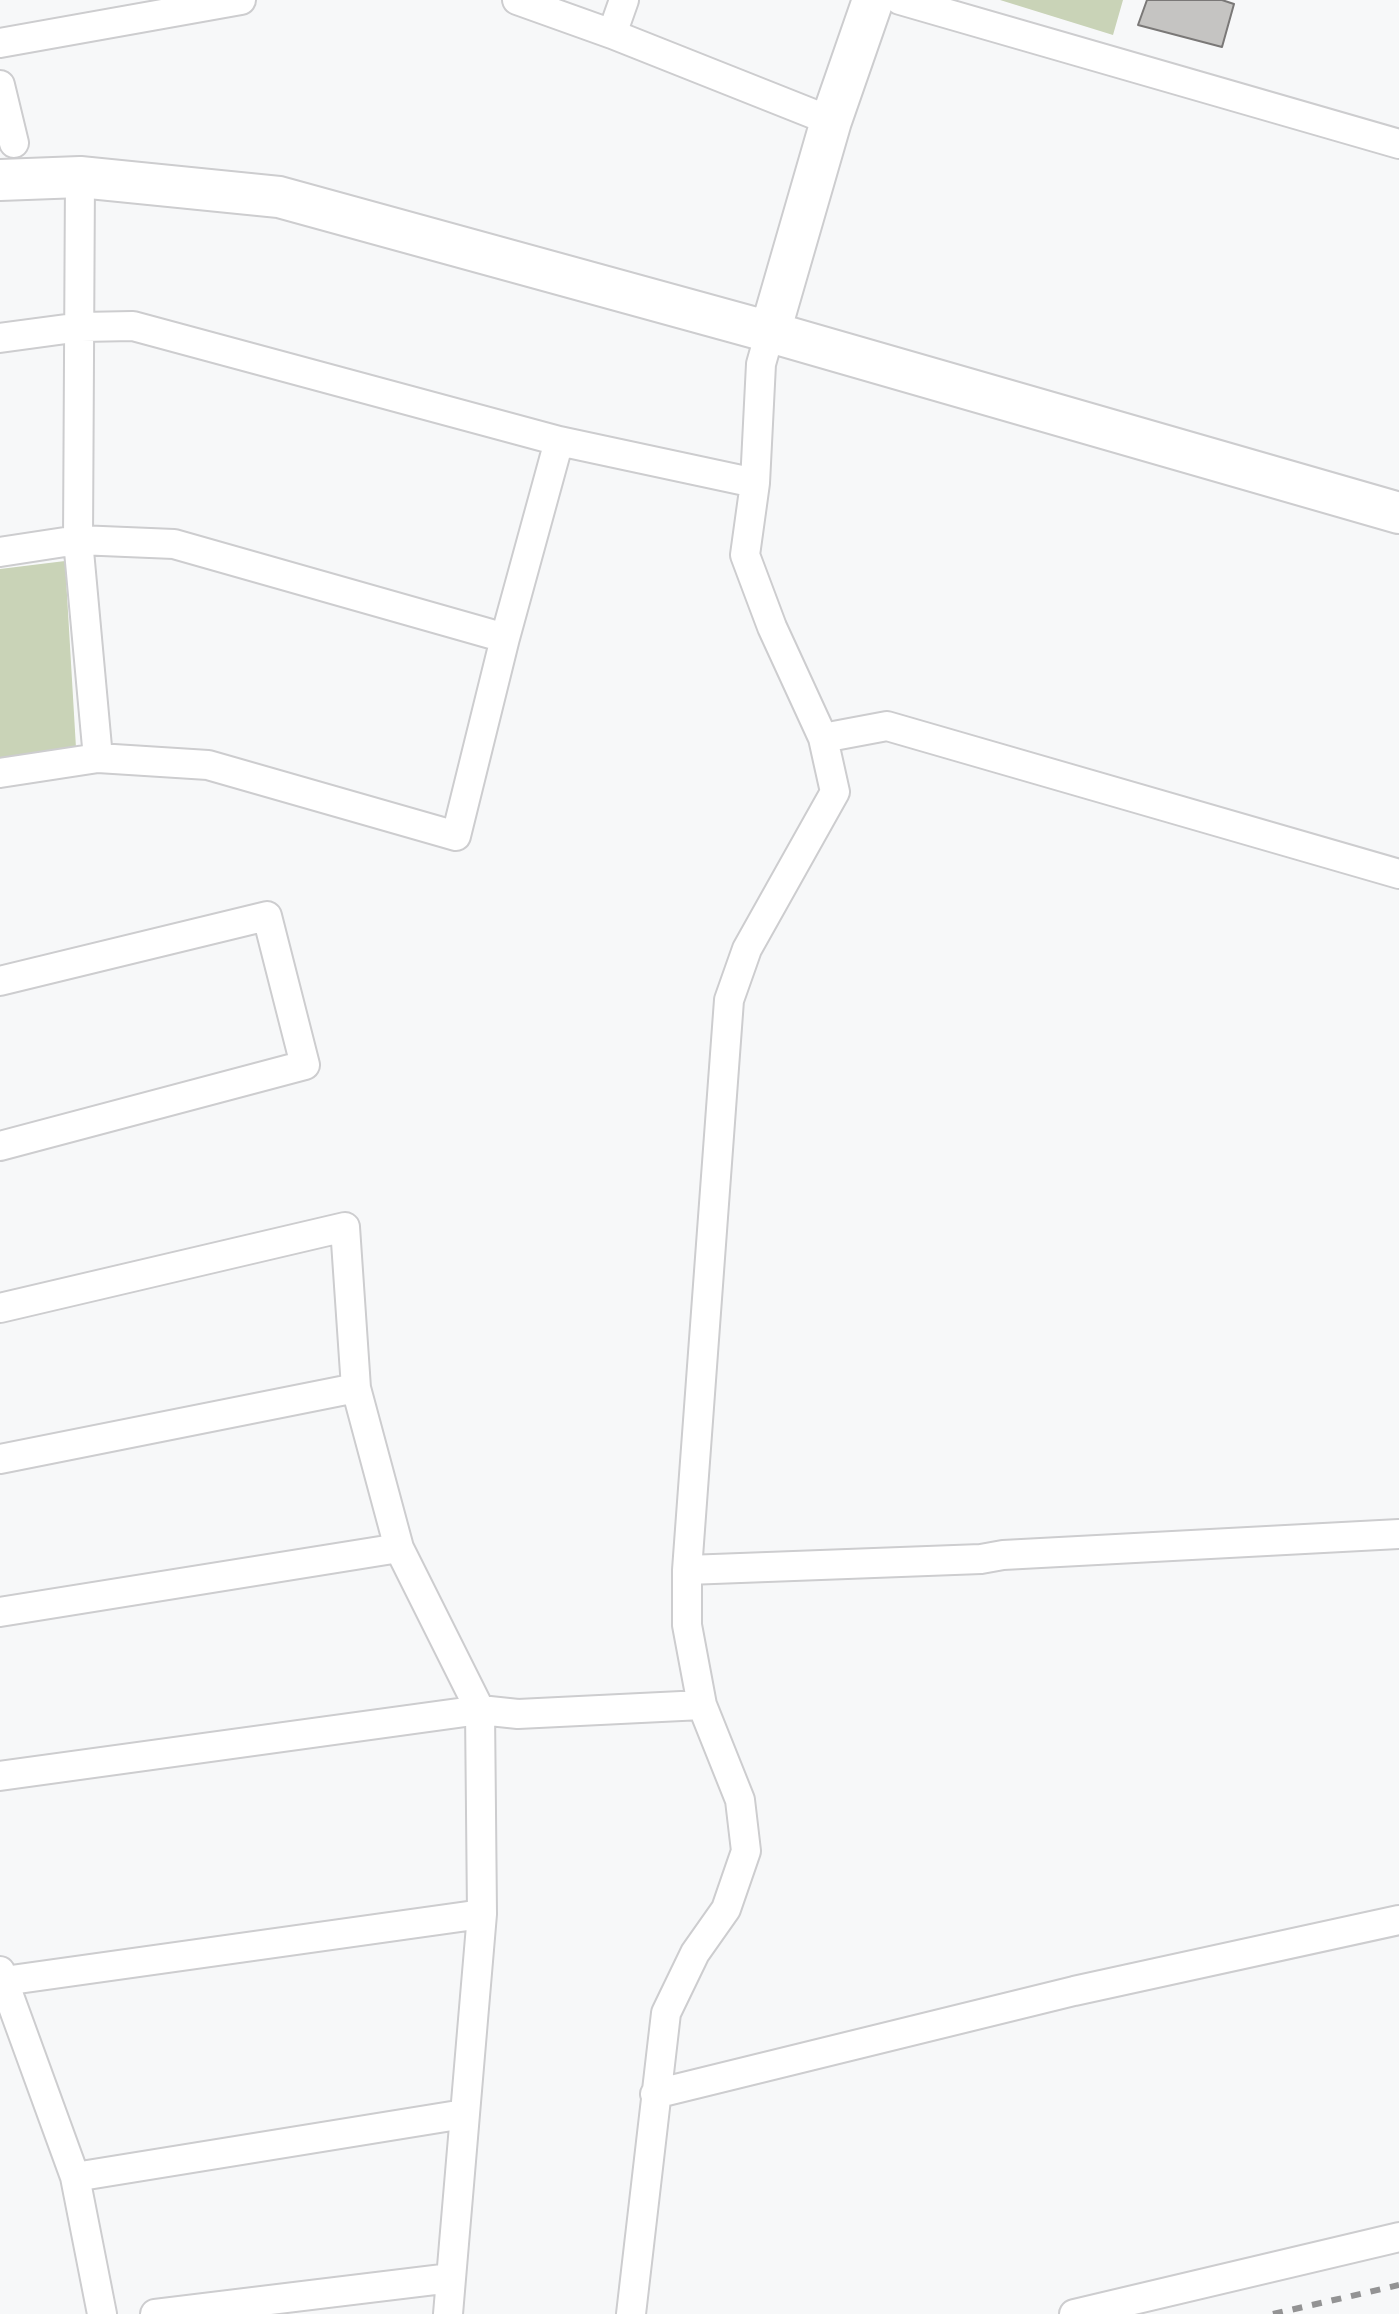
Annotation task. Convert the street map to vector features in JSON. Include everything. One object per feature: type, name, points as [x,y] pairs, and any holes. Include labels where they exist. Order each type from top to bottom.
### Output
[{"type":"street","points":[[0,43],[241,0]]},
{"type":"street","points":[[517,0],[612,34],[831,121]]},
{"type":"street","points":[[612,34],[624,0]]},
{"type":"street","points":[[631,2314],[666,2013],[695,1953],[726,1909],[746,1851],[740,1800],[702,1705],[687,1625],[687,1570],[729,1000],[747,949],[835,792],[823,738],[772,627],[745,555],[755,483],[761,364],[831,121],[873,0]]},
{"type":"street","points":[[900,0],[1399,144]]},
{"type":"street","points":[[0,85],[14,143]]},
{"type":"street","points":[[80,177],[78,540],[98,758]]},
{"type":"street","points":[[0,180],[80,177],[279,197],[770,332],[1399,513]]},
{"type":"street","points":[[0,338],[81,327],[133,326],[559,441],[755,483]]},
{"type":"street","points":[[0,773],[98,758],[208,765],[456,836],[505,638],[559,441]]},
{"type":"street","points":[[0,552],[78,540],[174,544],[505,638]]},
{"type":"street","points":[[823,738],[887,726],[1399,874]]},
{"type":"street","points":[[0,981],[267,916],[305,1065],[0,1146]]},
{"type":"street","points":[[0,1308],[345,1227],[356,1388],[399,1548],[480,1710],[482,1914],[448,2314]]},
{"type":"street","points":[[0,1459],[356,1388]]},
{"type":"street","points":[[687,1570],[981,1559],[1003,1555],[1399,1534]]},
{"type":"street","points":[[0,1612],[399,1548]]},
{"type":"street","points":[[0,1776],[480,1710],[518,1714],[702,1705]]},
{"type":"street","points":[[102,2314],[75,2177],[2,1976],[482,1914]]},
{"type":"street","points":[[655,2094],[1074,1991],[1399,1920]]},
{"type":"street","points":[[75,2177],[464,2114]]},
{"type":"street","points":[[1074,2314],[1399,2237]]},
{"type":"street","points":[[155,2314],[451,2278]]},
{"type":"green space","points":[[1000,0],[1123,0],[1113,35]]},
{"type":"green space","points":[[65,561],[76,748],[0,760],[0,569]]},
{"type":"building","points":[[1147,0],[1222,0],[1234,4],[1222,47],[1138,25]]},
{"type":"railway","points":[[1273,2314],[1399,2285]]}]
